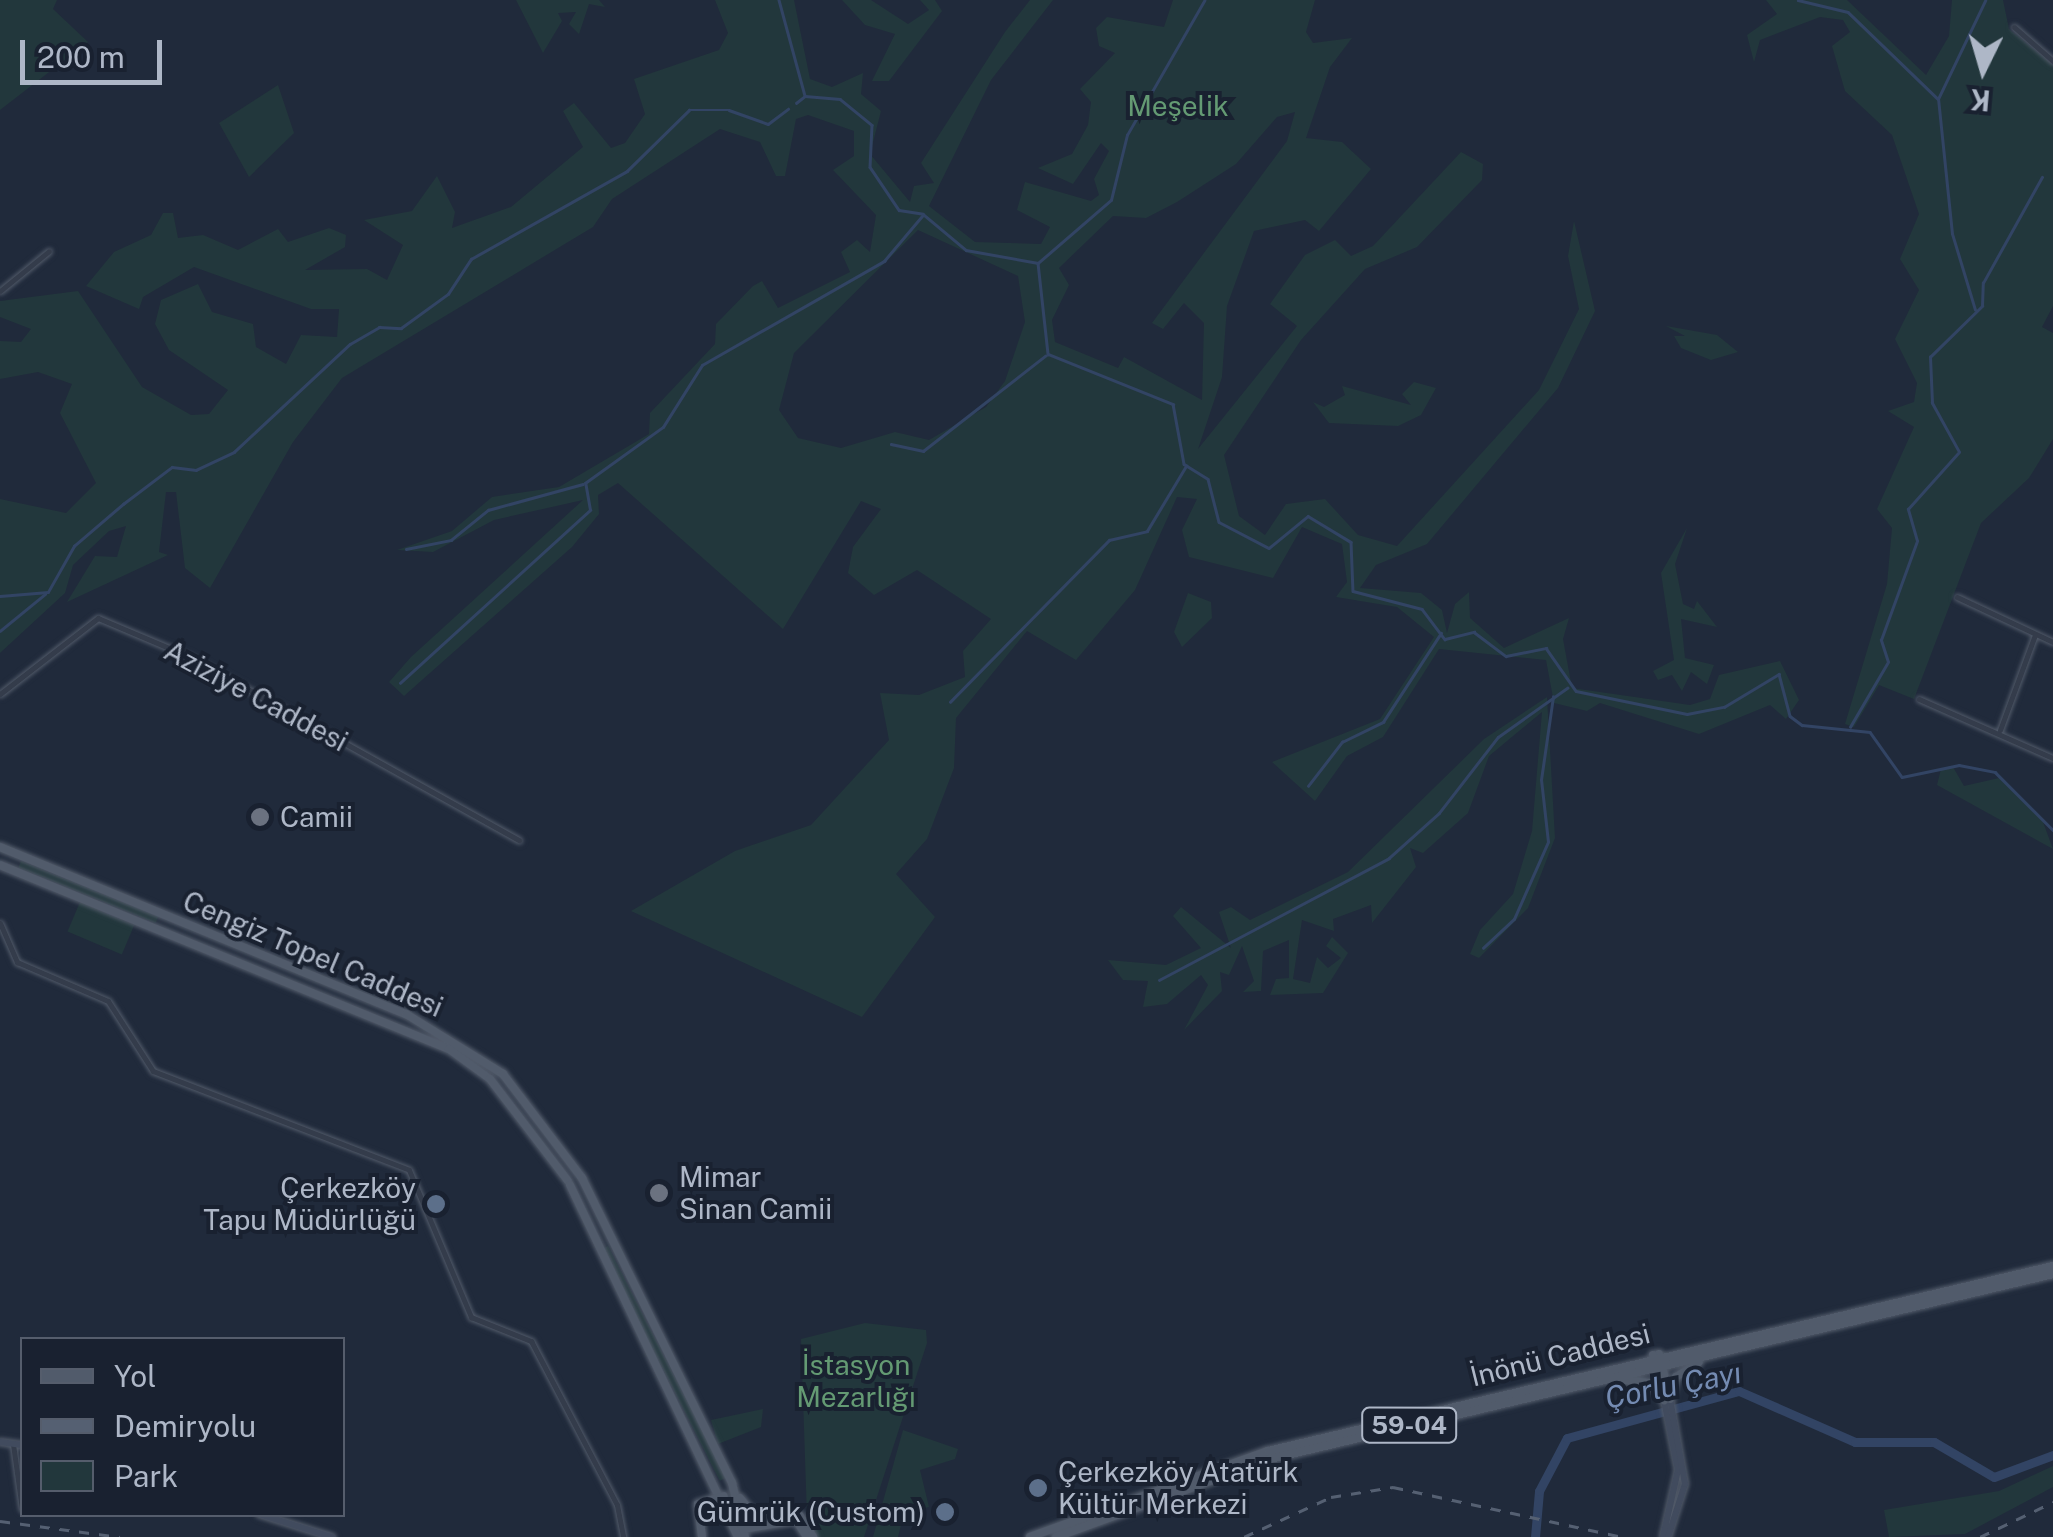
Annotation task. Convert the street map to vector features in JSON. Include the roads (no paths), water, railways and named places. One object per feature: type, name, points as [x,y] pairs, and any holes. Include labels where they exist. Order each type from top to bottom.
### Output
[{"type":"main road","points":[[2,865],[3,850]]},
{"type":"main road","name":"Cengiz Topel Caddesi","points":[[3,850],[406,1014],[502,1074],[582,1178],[733,1486],[742,1534]]},
{"type":"main road","name":"Cengiz Topel Caddesi","points":[[2,865],[449,1049],[490,1079],[569,1183],[742,1534]]},
{"type":"main road","name":"İnönü Caddesi","points":[[1056,1537],[1268,1451],[1656,1354],[2053,1266]]},
{"type":"main road","name":"İnönü Caddesi","points":[[1030,1537],[1270,1459],[2053,1274]]},
{"type":"main road","points":[[1656,1354],[1685,1484],[1665,1537]]},
{"type":"main road","points":[[1667,1400],[1682,1371],[1709,1356]]},
{"type":"main road","points":[[1604,1381],[1638,1379],[1667,1400]]},
{"type":"main road","points":[[0,1442],[18,1445]]},
{"type":"main road","points":[[733,1486],[750,1513],[800,1516],[810,1537]]},
{"type":"main road","points":[[702,1537],[698,1504],[724,1496]]},
{"type":"main road","points":[[269,1517],[332,1537]]},
{"type":"main road","points":[[742,1534],[796,1520],[810,1537]]},
{"type":"street","points":[[2014,27],[2053,62]]},
{"type":"street","points":[[0,291],[49,252]]},
{"type":"street","points":[[1957,596],[2053,642]]},
{"type":"street","name":"Aziziye Caddesi","points":[[0,694],[98,618],[188,656],[520,840]]},
{"type":"street","points":[[1999,731],[2035,634]]},
{"type":"street","points":[[1919,699],[2053,758]]},
{"type":"street","points":[[0,923],[16,962],[108,1001],[152,1070],[409,1170],[472,1317],[531,1341],[617,1504],[623,1537]]},
{"type":"street","points":[[18,1445],[20,1477]]},
{"type":"waterway","points":[[779,0],[805,96],[840,99],[872,125],[870,167],[899,210],[923,214],[966,250],[1038,263],[1048,354],[1173,404],[1184,464],[1208,479],[1219,522],[1269,548],[1308,516],[1351,542],[1353,591],[1422,609],[1445,639],[1474,632],[1506,656],[1546,648],[1576,691],[1687,714],[1724,707],[1779,674],[1790,716],[1802,725],[1870,732],[1902,777],[1959,765],[1995,772],[2053,830]]},
{"type":"waterway","points":[[1798,0],[1848,12],[1938,99]]},
{"type":"waterway","points":[[1038,263],[1111,200],[1127,135],[1204,1]]},
{"type":"waterway","points":[[1975,310],[1952,234],[1938,99],[1985,1]]},
{"type":"waterway","points":[[796,103],[805,96]]},
{"type":"waterway","points":[[0,596],[48,592],[74,546],[172,467],[196,470],[234,452],[350,344],[379,327],[401,328],[448,294],[471,259],[627,171],[689,110],[729,110],[768,124],[788,109]]},
{"type":"waterway","points":[[1850,727],[1888,662],[1881,640],[1917,541],[1908,509],[1959,452],[1932,403],[1930,357],[1982,306],[1983,283],[2042,177]]},
{"type":"waterway","points":[[400,683],[590,510],[585,483],[663,427],[702,365],[884,261],[922,216]]},
{"type":"waterway","points":[[891,444],[923,451],[1045,356]]},
{"type":"waterway","points":[[950,702],[1109,540],[1147,531],[1186,466]]},
{"type":"waterway","points":[[406,549],[451,540],[488,510],[583,484]]},
{"type":"waterway","points":[[0,631],[45,594]]},
{"type":"waterway","points":[[1308,786],[1342,742],[1383,722],[1441,633]]},
{"type":"waterway","points":[[1159,980],[1389,858],[1439,813],[1498,737],[1567,688]]},
{"type":"waterway","points":[[1483,948],[1514,919],[1548,842],[1541,780],[1553,697]]},
{"type":"waterway","name":"Çorlu Çayı","points":[[1535,1537],[1539,1491],[1567,1438],[1739,1391],[1855,1442],[1934,1442],[1994,1477],[2053,1455]]},
{"type":"railway","points":[[1244,1537],[1331,1497],[1393,1487],[1623,1537]]},
{"type":"railway","points":[[1980,1537],[2053,1502]]},
{"type":"railway","points":[[0,1521],[120,1537]]},
{"type":"place","name":"Camii","points":[[260,817]]},
{"type":"place","name":"Mimar Sinan Camii","points":[[659,1193]]},
{"type":"place","name":"Çerkezköy Tapu Müdürlüğü","points":[[436,1204]]},
{"type":"place","name":"Çerkezköy Atatürk Kültür Merkezi","points":[[1038,1488]]},
{"type":"place","name":"Gümrük (Custom)","points":[[945,1512]]},
{"type":"park label","name":"Meşelik","points":[[1178,106]]},
{"type":"park label","name":"İstasyon Mezarlığı","points":[[856,1381]]}]
